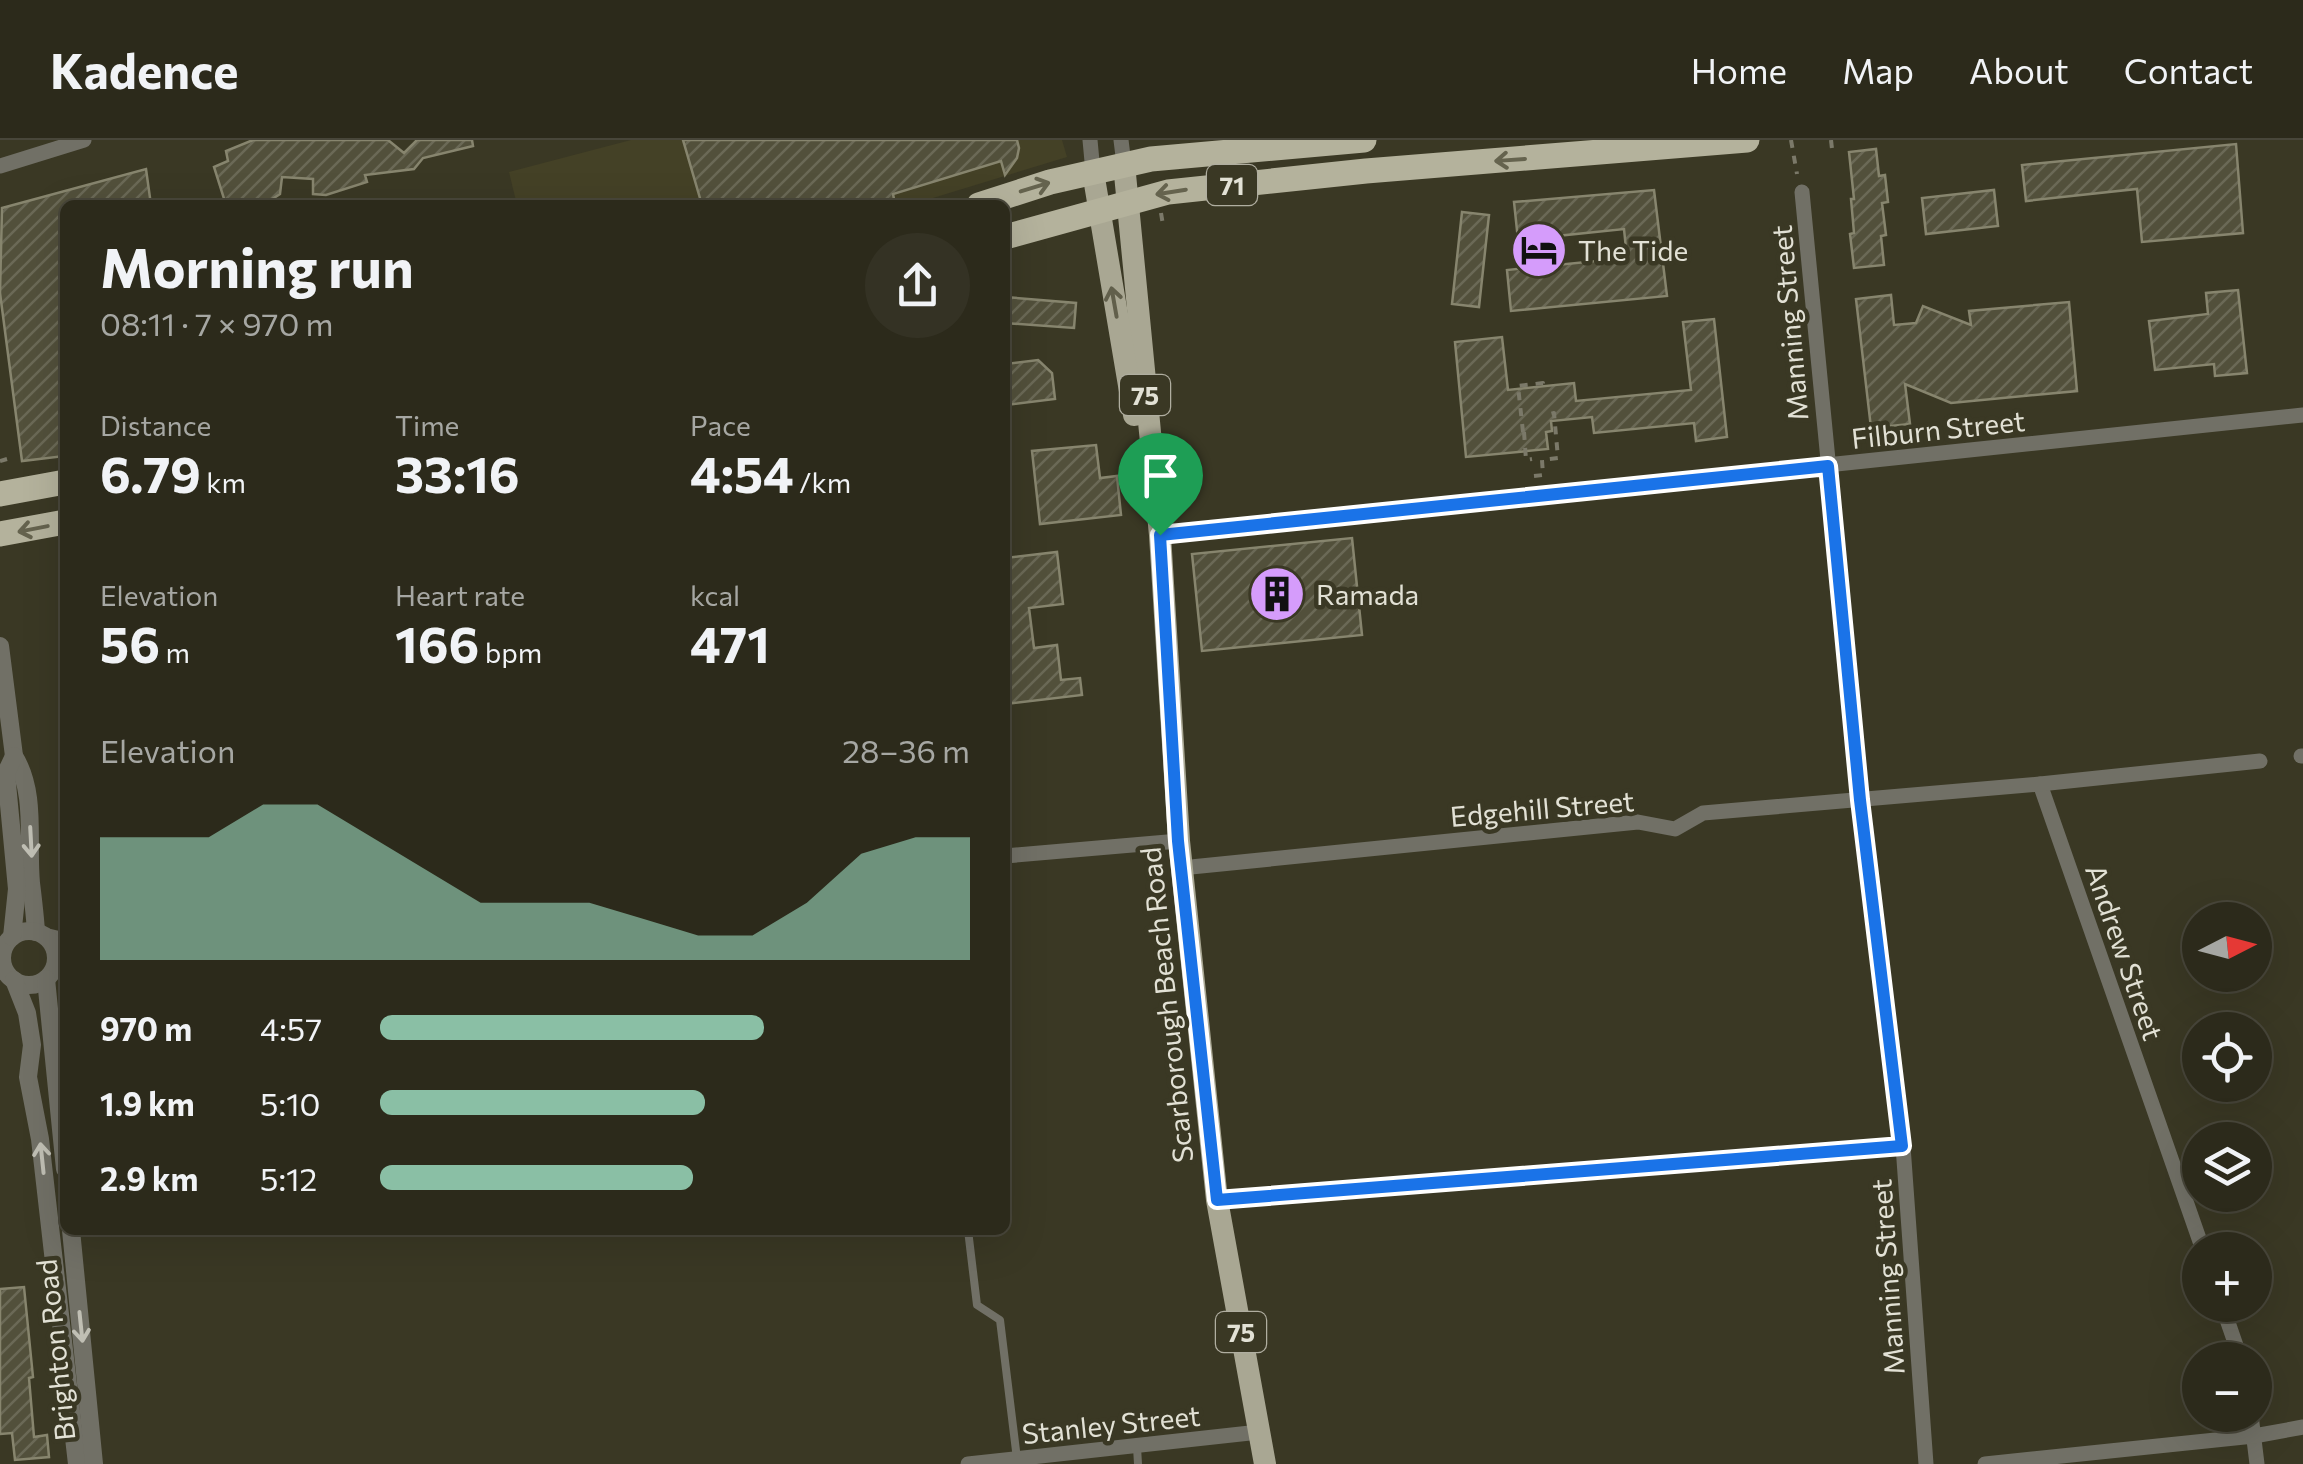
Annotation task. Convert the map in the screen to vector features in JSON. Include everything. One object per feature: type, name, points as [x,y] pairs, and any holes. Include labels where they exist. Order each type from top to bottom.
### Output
[{"type":"highway","name":"71","points":[[996,200],[1092,172],[1122,152],[1364,140]]},
{"type":"highway","name":"71","points":[[1010,236],[1168,192],[1366,171],[1747,140]]},
{"type":"highway","points":[[0,494],[60,483]]},
{"type":"highway","points":[[0,534],[60,523]]},
{"type":"main road","name":"Scarborough Beach Road","points":[[1122,152],[1160,535],[1178,841],[1217,1200],[1265,1464]]},
{"type":"main road","name":"Scarborough Beach Road","points":[[1092,172],[1135,424],[1160,535]]},
{"type":"street","points":[[0,166],[84,140]]},
{"type":"street","name":"Scarborough Beach Road","points":[[1090,140],[1092,172]]},
{"type":"street","name":"Manning Street","points":[[1802,192],[1860,800],[1902,1146],[1926,1464]]},
{"type":"street","name":"Filburn Street","points":[[1160,535],[2303,416]]},
{"type":"street","points":[[0,646],[14,756],[24,771],[32,840],[30,879],[40,933],[54,948],[60,1079]]},
{"type":"street","points":[[14,756],[6,773],[17,889],[2,959],[7,975],[31,984],[54,972]]},
{"type":"street","name":"Edgehill Street","points":[[1181,868],[1638,822],[1675,829],[1703,813],[2040,784],[2260,760]]},
{"type":"street","name":"Andrew Street","points":[[2040,784],[2197,1232]]},
{"type":"street","points":[[1010,856],[1178,841]]},
{"type":"street","points":[[6,943],[19,933],[60,939]]},
{"type":"street","name":"Brighton Road","points":[[7,975],[27,1012],[32,1045],[28,1078],[40,1139],[76,1464]]},
{"type":"street","points":[[1217,1200],[1902,1146]]},
{"type":"street","name":"Brighton Road","points":[[71,1235],[94,1464]]},
{"type":"street","points":[[1985,1464],[2254,1436],[2303,1427]]},
{"type":"street","name":"Stanley Street","points":[[968,1464],[1137,1456],[1259,1432]]},
{"type":"street","points":[[2253,1432],[2258,1464]]},
{"type":"lane","points":[[969,1235],[978,1305],[1000,1320],[1028,1460]]},
{"type":"path","points":[[1791,140],[1802,192]]},
{"type":"path","points":[[1831,140],[1832,149]]},
{"type":"path","points":[[1532,459],[1526,460],[1518,386],[1544,386]]},
{"type":"path","points":[[1534,476],[1543,474],[1542,460],[1558,458],[1554,413],[1550,414]]},
{"type":"shaded area","points":[[631,140],[1062,140],[1067,157],[926,200],[516,200],[509,172]]},
{"type":"building","points":[[253,140],[388,140],[404,153],[417,140],[472,140],[473,146],[423,158],[414,169],[365,175],[367,182],[326,195],[313,194],[313,179],[282,177],[280,194],[271,200],[224,200],[214,167],[228,161],[226,151]]},
{"type":"building","points":[[683,140],[1017,140],[1019,148],[1005,175],[1001,161],[893,194],[892,200],[701,200]]},
{"type":"building","points":[[2236,144],[2243,233],[2142,242],[2137,189],[2026,201],[2022,165]]},
{"type":"building","points":[[1876,149],[1879,176],[1885,175],[1888,202],[1882,203],[1884,265],[1854,268],[1849,152]]},
{"type":"building","points":[[146,169],[150,200],[60,200],[60,457],[22,461],[0,293],[2,208]]},
{"type":"building","name":"The Tide","points":[[1654,190],[1667,296],[1511,311],[1507,270],[1627,258],[1624,229],[1518,240],[1514,202]]},
{"type":"building","points":[[1994,190],[1998,226],[1926,234],[1922,198]]},
{"type":"building","points":[[1462,212],[1489,215],[1479,307],[1452,304]]},
{"type":"building","points":[[2238,290],[2247,373],[2215,376],[2214,364],[2155,370],[2149,321],[2208,314],[2206,293]]},
{"type":"building","points":[[1891,295],[1894,325],[1916,323],[1923,306],[1971,325],[1969,311],[2069,302],[2077,391],[1951,403],[1905,384],[1910,424],[1871,428],[1856,299]]},
{"type":"building","points":[[1010,297],[1076,303],[1074,328],[1010,323]]},
{"type":"building","points":[[1714,319],[1727,437],[1696,441],[1694,423],[1594,433],[1592,417],[1551,421],[1552,431],[1546,432],[1548,449],[1466,457],[1455,342],[1502,337],[1508,390],[1574,383],[1576,401],[1691,390],[1683,322]]},
{"type":"building","points":[[1038,360],[1052,373],[1055,399],[1010,404],[1010,363]]},
{"type":"building","points":[[1096,445],[1100,478],[1117,476],[1121,515],[1040,524],[1032,451]]},
{"type":"building","name":"Ramada","points":[[1352,538],[1362,635],[1202,651],[1192,554]]},
{"type":"building","points":[[1057,552],[1063,604],[1029,608],[1034,648],[1057,645],[1061,680],[1080,678],[1082,695],[1010,703],[1010,557]]},
{"type":"building","points":[[24,1287],[34,1437],[47,1435],[49,1457],[15,1460],[12,1433],[0,1434],[0,1289]]},
{"type":"place","name":"The Tide","points":[[1539,250]]},
{"type":"place","name":"Ramada","points":[[1277,594]]},
{"type":"route","points":[[1828,466],[1860,800],[1902,1146],[1217,1200],[1178,841],[1160,535],[1828,466]]}]
